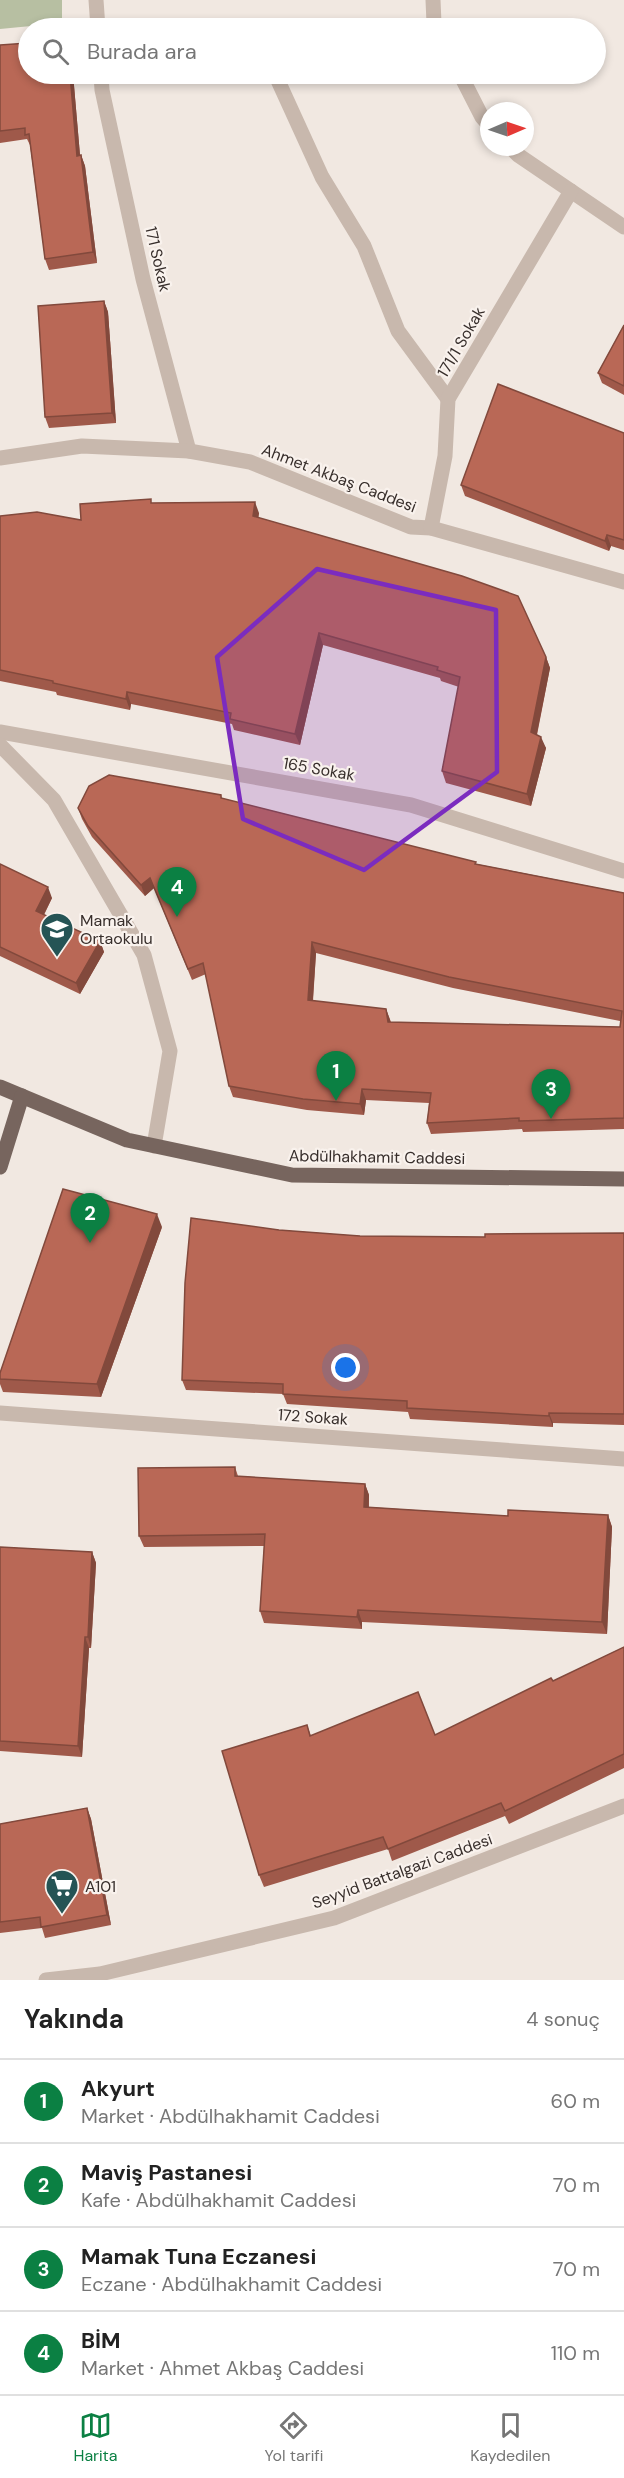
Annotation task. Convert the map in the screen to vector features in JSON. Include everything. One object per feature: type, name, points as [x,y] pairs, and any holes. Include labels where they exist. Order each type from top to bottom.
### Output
[{"type":"main road","name":"Abdülhakhamit Caddesi","points":[[0,1087],[127,1140],[292,1175],[624,1179]]},
{"type":"main road","points":[[0,1167],[22,1096]]},
{"type":"street","points":[[96,0],[97,18]]},
{"type":"street","points":[[433,0],[434,18]]},
{"type":"street","name":"171 Sokak","points":[[102,84],[143,279],[189,452]]},
{"type":"street","points":[[280,84],[322,177],[364,246],[398,331],[448,399]]},
{"type":"street","points":[[465,84],[480,113]]},
{"type":"street","points":[[519,156],[624,227]]},
{"type":"street","name":"171/1 Sokak","points":[[431,528],[445,456],[448,399],[571,191]]},
{"type":"street","name":"Ahmet Akbaş Caddesi","points":[[0,458],[82,446],[189,452],[250,462],[411,526],[431,528],[624,582]]},
{"type":"street","name":"165 Sokak","points":[[0,732],[411,805],[624,871]]},
{"type":"street","points":[[0,745],[54,800],[144,956],[170,1051],[154,1146]]},
{"type":"street","name":"172 Sokak","points":[[0,1413],[624,1459]]},
{"type":"street","name":"Seyyid Battalgazi Caddesi","points":[[46,1980],[100,1974],[334,1918],[624,1806]]},
{"type":"highlighted area","points":[[317,569],[496,610],[497,772],[364,870],[243,819],[217,657]]},
{"type":"green space","points":[[0,0],[62,0],[62,18],[18,18],[18,27],[0,29]]},
{"type":"building","points":[[18,44],[18,84],[71,84],[77,156],[81,155],[93,252],[45,259],[29,134],[25,135],[25,128],[0,131],[0,45]]},
{"type":"building","points":[[104,301],[112,413],[45,417],[38,306]]},
{"type":"building","points":[[624,325],[624,386],[598,373]]},
{"type":"building","points":[[498,384],[624,433],[624,540],[607,535],[605,541],[461,485]]},
{"type":"building","points":[[151,499],[151,503],[255,502],[253,516],[462,576],[518,596],[546,657],[531,732],[541,737],[527,794],[442,771],[460,677],[437,670],[438,667],[319,633],[295,734],[230,719],[231,713],[127,692],[126,699],[0,670],[0,516],[37,512],[81,520],[80,504]]},
{"type":"building","points":[[109,775],[221,795],[221,798],[476,862],[475,864],[624,893],[624,1118],[519,1121],[519,1118],[427,1123],[431,1093],[362,1089],[360,1104],[303,1099],[229,1086],[203,963],[188,969],[150,878],[141,885],[88,826],[78,808],[89,786]],"holes":[[[312,942],[449,977],[622,1011],[620,1027],[388,1022],[386,1009],[308,1000]]]},
{"type":"building","points":[[0,864],[48,887],[36,911],[100,941],[76,983],[0,947]]},
{"type":"building","points":[[63,1189],[157,1214],[97,1384],[0,1379],[0,1373]]},
{"type":"building","points":[[191,1218],[279,1230],[360,1236],[485,1237],[485,1234],[624,1233],[624,1414],[549,1413],[549,1416],[407,1408],[407,1401],[283,1394],[283,1384],[182,1380],[185,1283]]},
{"type":"building","points":[[235,1467],[235,1476],[365,1484],[364,1507],[508,1516],[508,1510],[608,1515],[602,1622],[358,1610],[357,1617],[260,1611],[265,1534],[139,1536],[138,1468]]},
{"type":"building","points":[[0,1547],[92,1552],[88,1637],[85,1637],[78,1746],[0,1741]]},
{"type":"building","points":[[624,1647],[624,1754],[505,1811],[501,1803],[388,1849],[383,1837],[259,1875],[222,1751],[307,1725],[310,1736],[418,1692],[435,1735],[551,1678],[553,1681]]},
{"type":"building","points":[[87,1808],[107,1915],[41,1927],[40,1917],[0,1922],[0,1824]]},
{"type":"place","name":"BİM","points":[[177,917]]},
{"type":"place","name":"Mamak Ortaokulu","points":[[57,958]]},
{"type":"place","name":"Akyurt","points":[[336,1101]]},
{"type":"place","name":"Mamak Tuna Eczanesi","points":[[551,1119]]},
{"type":"place","name":"Maviş Pastanesi","points":[[90,1243]]},
{"type":"place","name":"A101","points":[[62,1915]]}]
